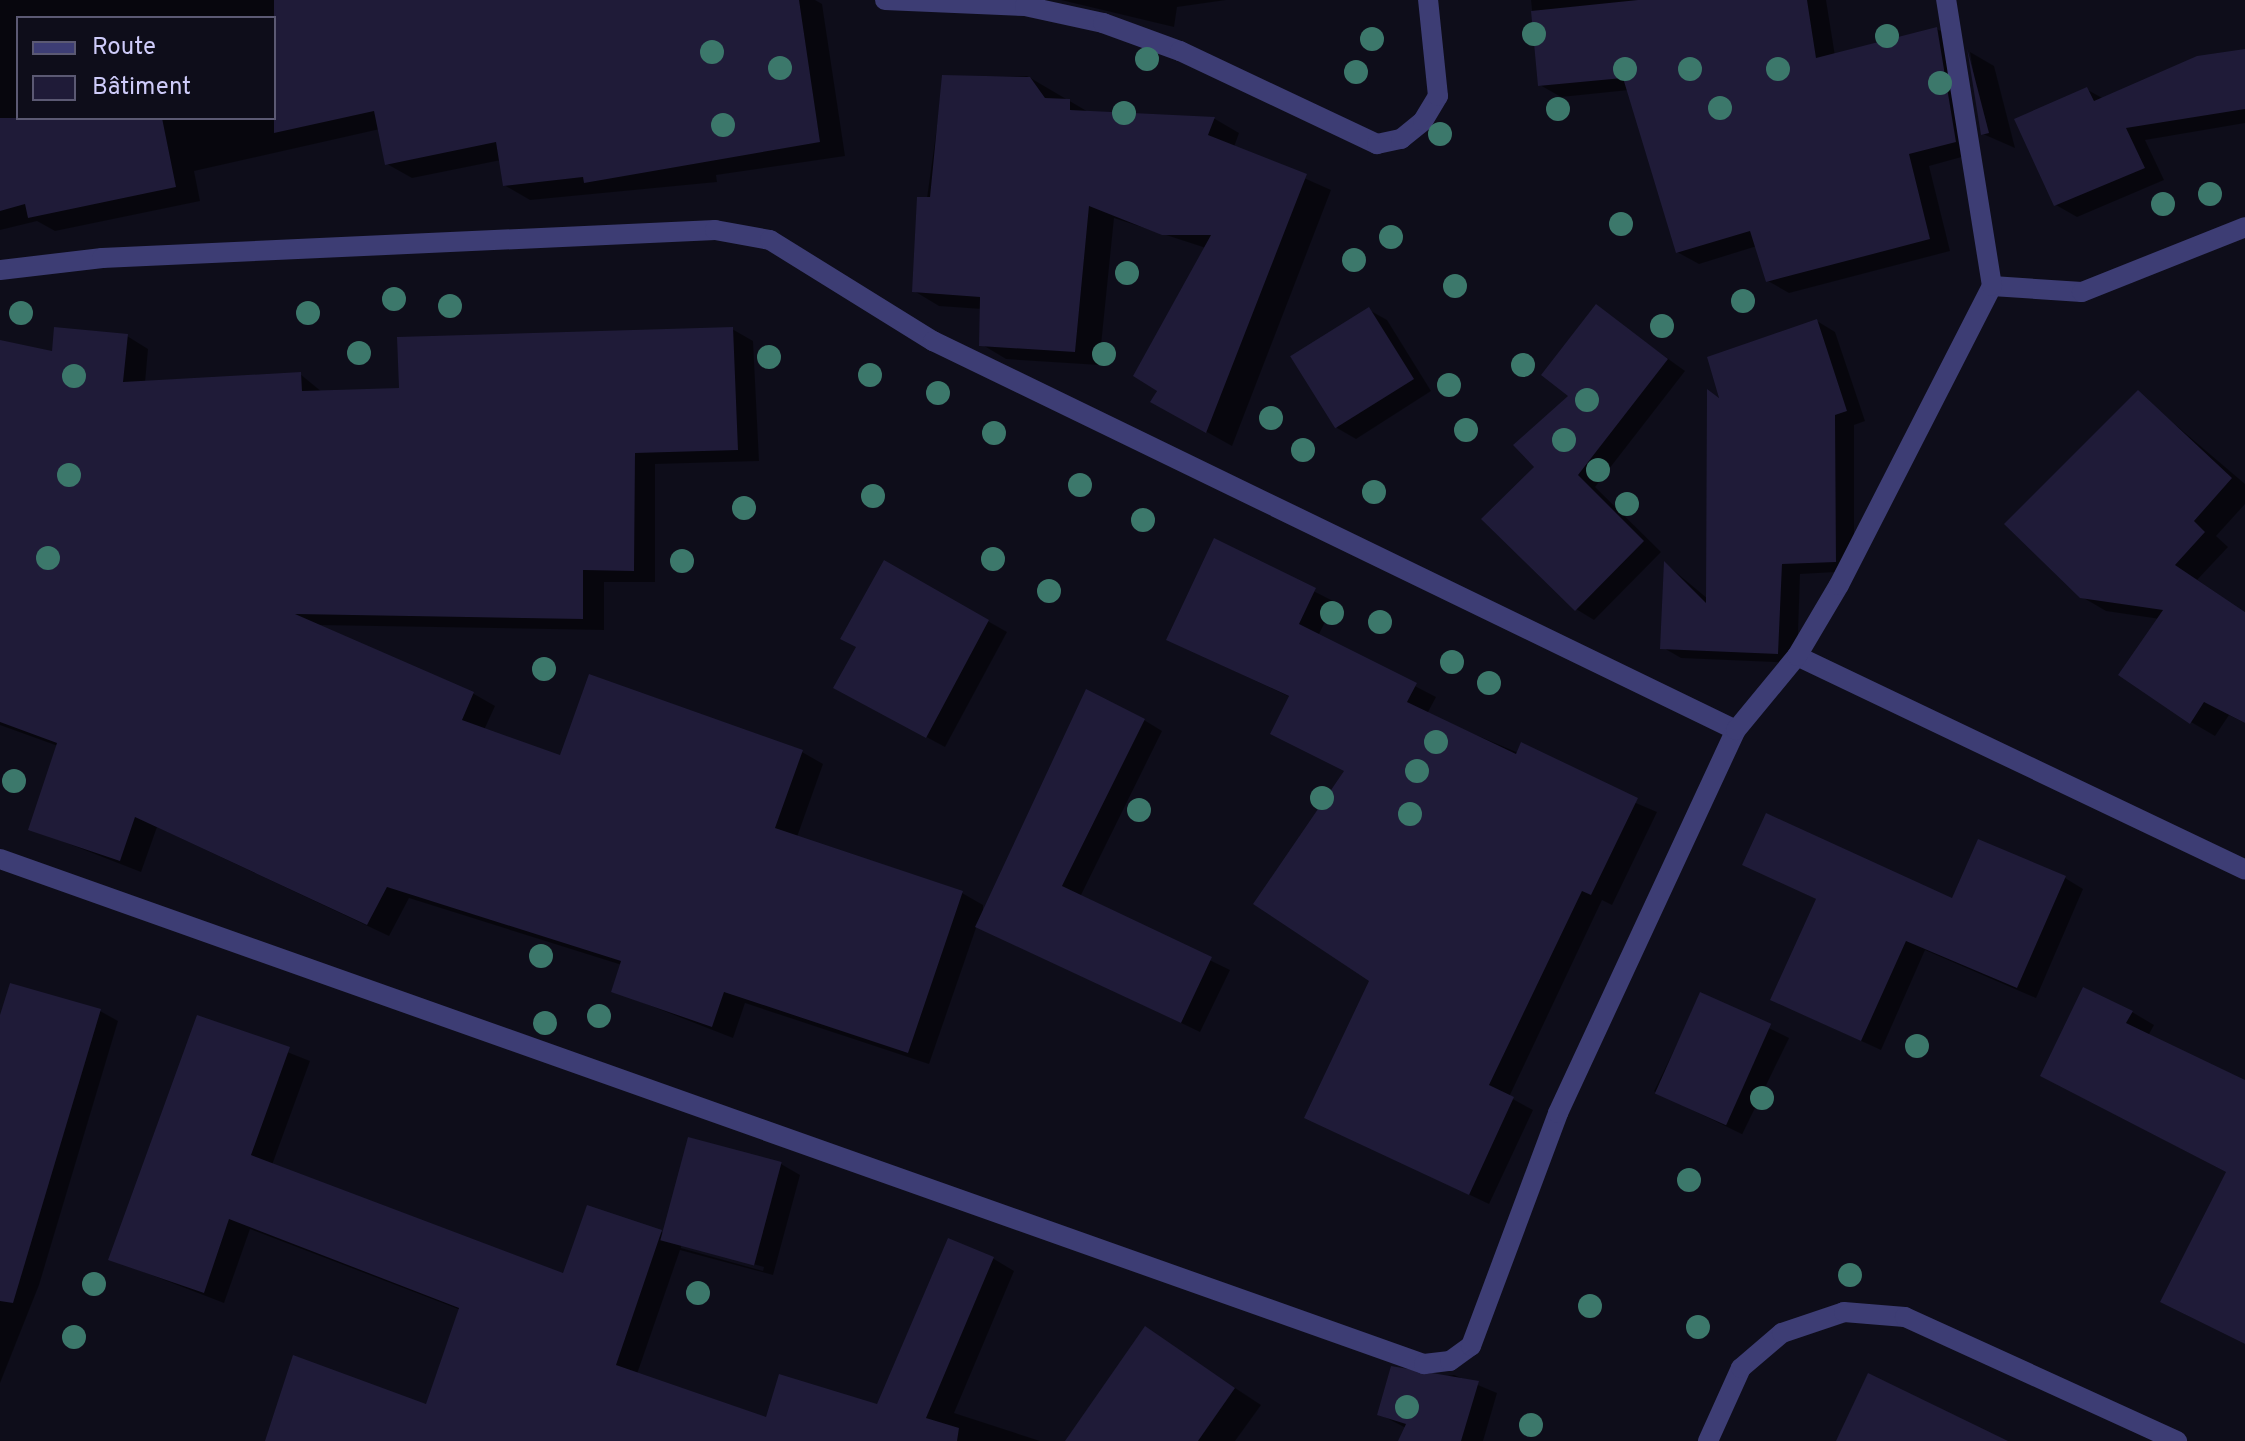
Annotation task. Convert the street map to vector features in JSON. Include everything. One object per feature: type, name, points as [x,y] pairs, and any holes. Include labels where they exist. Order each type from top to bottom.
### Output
[{"type":"street","points":[[885,0],[1025,6],[1103,23],[1180,51],[1377,144],[1412,130],[1438,96],[1428,0]]},
{"type":"street","points":[[0,859],[1424,1364],[1450,1361],[1471,1346],[1558,1113],[1736,730],[1797,656],[1992,286],[1946,0]]},
{"type":"street","points":[[1992,286],[2082,292],[2245,227]]},
{"type":"street","points":[[0,270],[102,258],[699,231],[770,240],[933,341],[1736,730]]},
{"type":"street","points":[[1797,656],[2245,870]]},
{"type":"street","points":[[1708,1441],[1741,1368],[1782,1333],[1844,1312],[1905,1317],[2177,1441]]},
{"type":"building","points":[[274,0],[799,0],[820,142],[584,183],[583,177],[503,186],[496,142],[385,165],[374,111],[274,133]]},
{"type":"building","points":[[1638,0],[1807,0],[1816,58],[1937,27],[1956,142],[1909,154],[1930,239],[1766,282],[1750,231],[1676,253],[1623,78],[1538,86],[1531,11]]},
{"type":"building","points":[[1967,48],[1989,133],[1981,135]]},
{"type":"building","points":[[2245,49],[2245,109],[2126,128],[2145,168],[2054,206],[2014,119],[2087,87],[2094,101],[2197,56]]},
{"type":"building","points":[[942,75],[1030,77],[1045,98],[1070,99],[1070,110],[1215,117],[1208,135],[1307,174],[1206,433],[1150,402],[1157,391],[1133,376],[1211,235],[1162,235],[1089,206],[1075,352],[979,346],[980,297],[912,292],[917,197],[930,197]]},
{"type":"building","points":[[0,118],[162,120],[176,187],[28,218],[25,204],[0,211]]},
{"type":"building","points":[[1596,304],[1668,359],[1578,475],[1644,541],[1575,611],[1481,519],[1534,467],[1513,445],[1568,396],[1541,375]]},
{"type":"building","points":[[1369,307],[1414,379],[1335,428],[1290,356]]},
{"type":"building","points":[[1817,319],[1847,411],[1835,415],[1836,562],[1782,564],[1778,654],[1660,649],[1664,561],[1706,603],[1707,389],[1719,398],[1707,357]]},
{"type":"building","points":[[54,327],[128,334],[123,382],[301,372],[302,391],[399,388],[397,337],[733,327],[738,450],[635,453],[634,571],[583,570],[583,619],[295,614],[474,692],[462,720],[560,755],[589,674],[803,750],[775,828],[963,891],[908,1053],[724,992],[712,1027],[611,992],[621,961],[387,887],[367,925],[135,817],[120,861],[28,830],[57,743],[0,722],[0,340],[52,351]]},
{"type":"building","points":[[2138,390],[2232,478],[2194,521],[2205,532],[2175,565],[2245,612],[2245,723],[2204,702],[2190,724],[2118,675],[2163,610],[2080,598],[2004,524]]},
{"type":"building","points":[[1214,538],[1316,588],[1299,624],[1417,683],[1407,702],[1516,754],[1521,742],[1638,798],[1591,895],[1582,891],[1489,1085],[1514,1097],[1469,1195],[1304,1118],[1369,981],[1253,904],[1344,771],[1270,734],[1289,696],[1166,640]]},
{"type":"building","points":[[884,560],[989,620],[926,738],[833,688],[856,647],[840,639]]},
{"type":"building","points":[[1086,689],[1145,719],[1062,886],[1212,957],[1181,1023],[975,927]]},
{"type":"building","points":[[1766,813],[1952,898],[1978,839],[2066,876],[2017,988],[1906,941],[1861,1041],[1770,1000],[1816,899],[1742,865]]},
{"type":"building","points":[[10,983],[101,1009],[13,1303],[0,1301],[0,1015]]},
{"type":"building","points":[[2083,987],[2133,1011],[2126,1023],[2245,1080],[2245,1344],[2160,1302],[2226,1172],[2040,1076]]},
{"type":"building","points":[[1700,992],[1771,1024],[1726,1125],[1655,1093]]},
{"type":"building","points":[[197,1015],[290,1047],[251,1155],[563,1273],[587,1205],[662,1230],[616,1365],[766,1417],[779,1374],[877,1404],[948,1238],[994,1257],[926,1418],[959,1428],[957,1441],[265,1441],[293,1355],[426,1404],[459,1308],[229,1219],[204,1293],[108,1260]]},
{"type":"building","points":[[688,1137],[782,1162],[754,1265],[660,1240]]},
{"type":"building","points":[[1145,1326],[1235,1388],[1198,1441],[1065,1441]]},
{"type":"building","points":[[1391,1366],[1479,1381],[1461,1441],[1398,1441],[1406,1424],[1377,1415]]},
{"type":"building","points":[[1868,1373],[2008,1441],[1836,1441]]}]
